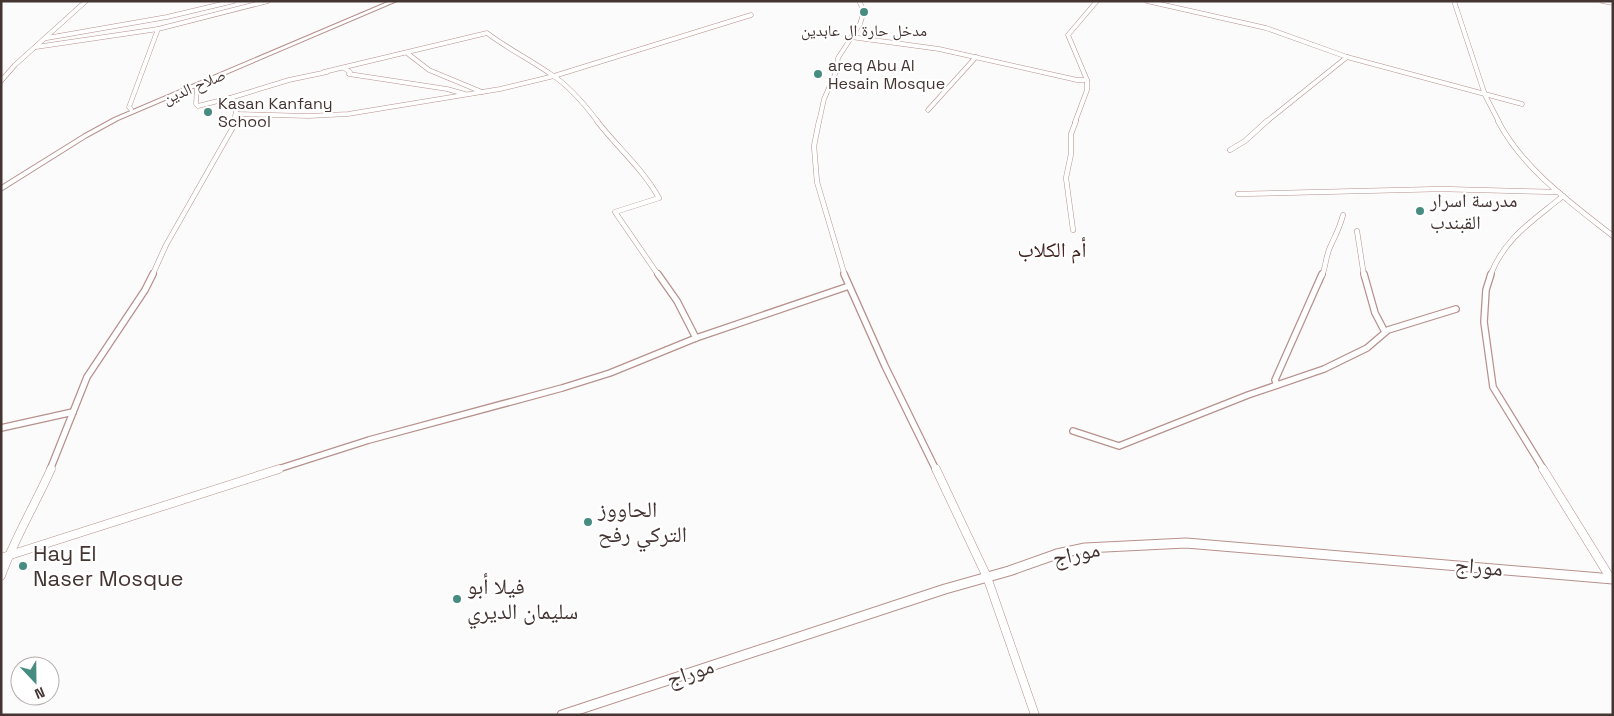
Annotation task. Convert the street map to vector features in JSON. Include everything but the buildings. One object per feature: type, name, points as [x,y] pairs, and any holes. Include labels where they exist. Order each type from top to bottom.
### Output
[{"type":"highway","name":"صلاح الدين","points":[[1,189],[104,125],[388,1]]},
{"type":"highway","name":"صلاح الدين","points":[[1,184],[76,136],[131,109],[395,1]]},
{"type":"main road","name":"موراج","points":[[562,715],[1023,567],[1057,554],[1085,548],[1186,543],[1313,552],[1612,579]]},
{"type":"street","points":[[1,81],[15,65],[86,1]]},
{"type":"street","points":[[47,38],[176,15],[234,1]]},
{"type":"street","points":[[36,47],[158,29],[268,1]]},
{"type":"street","points":[[859,1],[864,12],[860,24],[838,58],[836,72],[824,98],[814,146],[817,182],[840,264],[885,366],[987,577],[1035,715]]},
{"type":"street","points":[[1073,230],[1066,178],[1071,154],[1071,134],[1088,90],[1087,80],[1068,36],[1097,1]]},
{"type":"street","points":[[1147,1],[1266,28],[1347,57],[1522,104]]},
{"type":"street","points":[[1454,1],[1485,95],[1503,130],[1516,150],[1561,194],[1613,236]]},
{"type":"street","points":[[1602,1],[1613,3]]},
{"type":"street","points":[[236,114],[331,116],[468,95],[554,76],[751,15]]},
{"type":"street","points":[[131,109],[129,107],[158,29]]},
{"type":"street","points":[[197,86],[196,104],[198,106],[326,72],[487,33],[510,50],[554,76],[590,111],[615,144],[649,180],[659,198],[615,212],[677,301],[696,338]]},
{"type":"street","points":[[851,37],[939,49],[1077,80],[1087,80]]},
{"type":"street","points":[[407,53],[429,70],[482,92]]},
{"type":"street","points":[[928,110],[976,57]]},
{"type":"street","points":[[1230,150],[1245,141],[1271,117],[1347,57]]},
{"type":"street","points":[[344,68],[350,72],[349,74],[447,89],[468,95]]},
{"type":"street","points":[[1,576],[8,556],[33,509],[56,458],[87,377],[102,352],[133,309],[155,272],[166,245],[232,129],[236,114],[230,98]]},
{"type":"street","points":[[1238,194],[1441,189],[1561,194]]},
{"type":"street","points":[[1561,194],[1515,235],[1500,253],[1487,289],[1484,331],[1492,384],[1495,391],[1612,579]]},
{"type":"street","points":[[1277,385],[1275,380],[1326,266],[1330,246],[1339,230],[1344,215]]},
{"type":"street","points":[[1356,231],[1368,293],[1380,326],[1385,332]]},
{"type":"street","points":[[1,558],[369,440],[562,388],[610,373],[696,338],[849,286]]},
{"type":"street","points":[[1073,431],[1119,446],[1198,413],[1324,369],[1367,348],[1385,332],[1456,309]]},
{"type":"street","points":[[1,428],[73,412]]},
{"type":"place","name":"مدخل حارة ال عابدين","points":[[864,12]]},
{"type":"place","name":"areq Abu Al Hesain Mosque","points":[[818,74]]},
{"type":"place","name":"Kasan Kanfany School","points":[[208,112]]},
{"type":"place","name":"مدرسة اسرار القبندب","points":[[1420,211]]},
{"type":"place","name":"الحاووز التركي رفح","points":[[588,522]]},
{"type":"place","name":"Hay El Naser Mosque","points":[[23,566]]},
{"type":"place","name":"فيلا أبو سليمان الديري","points":[[457,599]]},
{"type":"district","name":"أم الكلاب","points":[[1052,250]]}]
